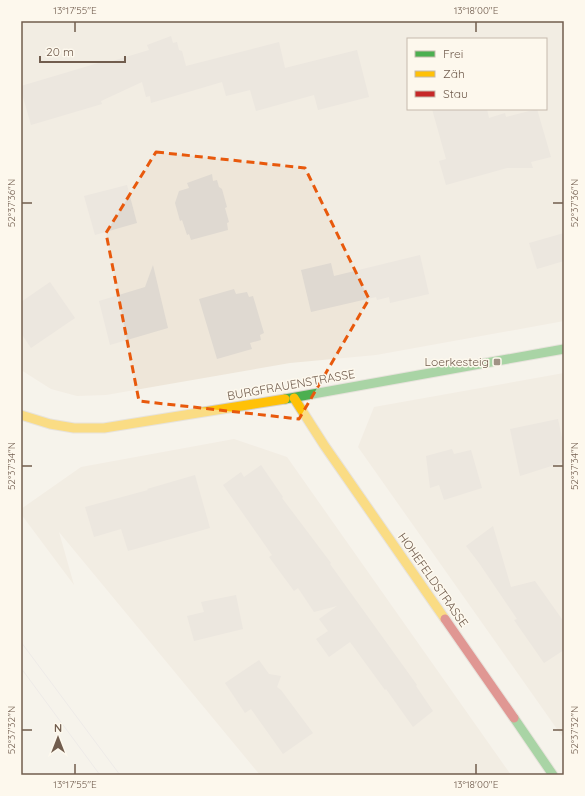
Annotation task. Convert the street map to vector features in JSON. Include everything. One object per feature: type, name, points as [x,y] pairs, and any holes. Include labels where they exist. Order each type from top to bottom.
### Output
[{"type":"street","name":"BURGFRAUENSTRASSE","points":[[21,415],[50,424],[74,428],[104,428],[294,398],[564,349]]},
{"type":"street","name":"HOHEFELDSTRASSE","points":[[294,398],[324,445],[553,775]]},
{"type":"highlighted area","points":[[156,152],[305,168],[369,299],[299,419],[139,401],[106,233]]},
{"type":"shaded area","points":[[21,21],[564,21],[564,321],[376,355],[290,363],[106,395],[77,396],[51,389],[21,370]]},
{"type":"shaded area","points":[[564,373],[564,739],[358,447],[374,407]]},
{"type":"shaded area","points":[[234,439],[287,457],[511,775],[260,775],[59,532],[74,585],[21,514],[21,509],[81,467]]},
{"type":"building","points":[[171,36],[173,43],[177,42],[179,50],[182,51],[186,66],[279,42],[285,68],[357,50],[369,97],[318,110],[314,95],[256,111],[250,90],[226,96],[222,82],[151,103],[150,96],[146,97],[142,82],[101,101],[102,104],[31,125],[21,86],[105,61],[106,63],[149,50],[147,45]]},
{"type":"building","points":[[432,110],[487,110],[489,118],[505,113],[506,117],[537,110],[551,157],[531,162],[533,168],[507,168],[446,185],[439,161],[446,159]]},
{"type":"building","points":[[212,174],[213,181],[217,180],[219,187],[222,189],[227,207],[225,208],[229,222],[227,223],[228,230],[191,240],[189,234],[187,235],[182,220],[180,221],[175,203],[179,191],[189,188],[187,183]]},
{"type":"building","points":[[127,185],[137,223],[95,235],[84,196]]},
{"type":"building","points":[[564,233],[564,261],[537,269],[529,243]]},
{"type":"building","points":[[420,255],[429,294],[390,303],[389,297],[377,300],[376,297],[311,312],[301,270],[331,263],[334,276]]},
{"type":"building","points":[[153,265],[168,328],[110,345],[99,301],[145,287]]},
{"type":"building","points":[[50,282],[75,318],[31,348],[21,333],[21,302]]},
{"type":"building","points":[[234,289],[236,294],[247,292],[249,297],[253,296],[264,333],[260,335],[261,340],[250,343],[252,349],[217,359],[199,299]]},
{"type":"building","points":[[558,419],[564,447],[564,462],[520,476],[510,429]]},
{"type":"building","points":[[452,449],[454,454],[471,450],[482,488],[444,500],[439,485],[430,488],[426,456]]},
{"type":"building","points":[[261,465],[283,497],[282,498],[331,563],[330,564],[417,685],[416,686],[433,711],[413,727],[350,642],[329,657],[316,639],[328,631],[319,619],[337,606],[314,612],[298,588],[294,591],[269,557],[272,555],[223,485],[241,472],[244,477]]},
{"type":"building","points":[[195,475],[210,528],[128,551],[121,529],[94,537],[85,507],[148,490],[147,489]]},
{"type":"building","points":[[493,526],[511,587],[535,581],[564,622],[564,650],[544,663],[514,620],[517,619],[466,546]]},
{"type":"building","points":[[236,595],[243,629],[194,641],[187,616],[204,612],[201,602]]},
{"type":"building","points":[[259,660],[269,674],[281,676],[277,687],[281,690],[313,733],[283,754],[251,709],[245,713],[225,683]]},
{"type":"tram line","points":[[21,642],[120,775]]},
{"type":"tram line","points":[[21,668],[100,775]]},
{"type":"traffic: fast","points":[[285,399],[564,349]]},
{"type":"traffic: fast","points":[[514,718],[553,775]]},
{"type":"traffic: slow","points":[[294,398],[324,445],[445,619]]},
{"type":"traffic: slow","points":[[21,415],[50,424],[74,428],[104,428],[285,399]]},
{"type":"traffic: jam","points":[[445,619],[514,718]]},
{"type":"place","name":"Loerkesteig","points":[[497,362]]}]
